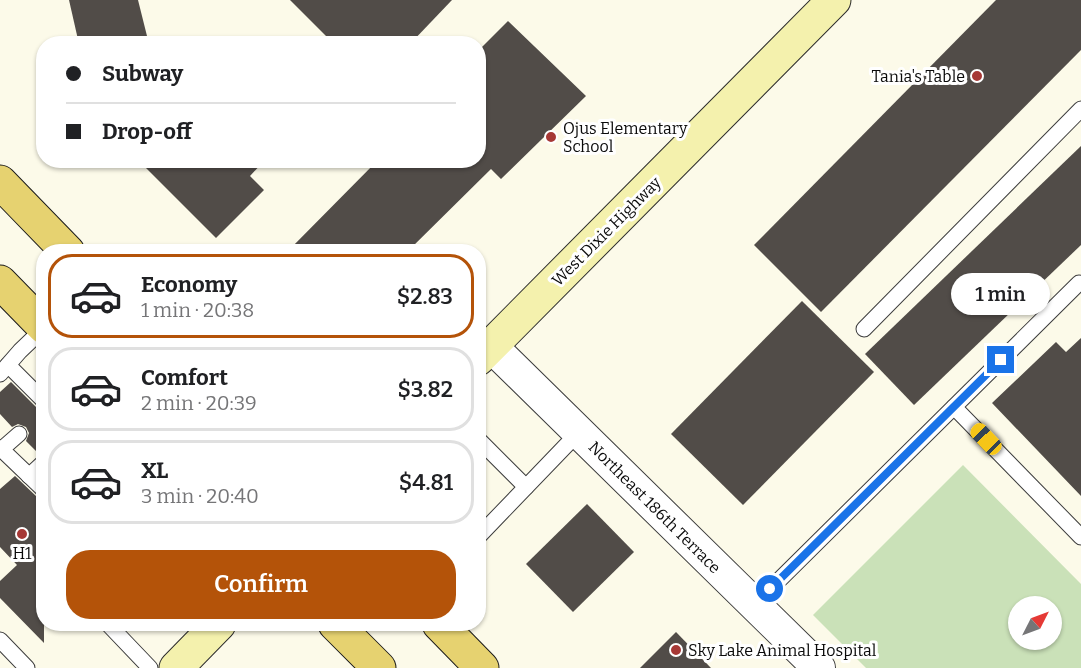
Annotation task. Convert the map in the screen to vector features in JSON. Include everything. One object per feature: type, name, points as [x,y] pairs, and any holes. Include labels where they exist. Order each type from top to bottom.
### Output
[{"type":"main road","points":[[0,182],[60,244]]},
{"type":"main road","points":[[0,282],[36,319]]},
{"type":"main road","points":[[342,631],[379,668]]},
{"type":"main road","points":[[445,631],[482,668]]},
{"type":"street","name":"West Dixie Highway","points":[[486,352],[834,0]]},
{"type":"street","name":"Northeast 186th Terrace","points":[[486,354],[579,432],[819,668]]},
{"type":"street","points":[[176,668],[207,631]]},
{"type":"lane","points":[[864,329],[1081,109]]},
{"type":"lane","points":[[754,604],[1079,283]]},
{"type":"lane","points":[[36,335],[4,370],[36,395]]},
{"type":"lane","points":[[954,406],[1081,537]]},
{"type":"lane","points":[[486,529],[579,432]]},
{"type":"lane","points":[[19,434],[1,448],[36,483]]},
{"type":"lane","points":[[486,452],[526,488]]},
{"type":"lane","points":[[29,476],[36,469]]},
{"type":"lane","points":[[115,631],[150,668]]},
{"type":"lane","points":[[0,640],[27,668]]},
{"type":"green space","points":[[963,465],[1081,584],[1081,668],[866,668],[813,615]]},
{"type":"building","points":[[69,0],[138,0],[147,36],[77,36]]},
{"type":"building","points":[[290,0],[452,0],[418,36],[326,36]]},
{"type":"building","points":[[996,0],[1081,0],[1081,50],[821,312],[754,245]]},
{"type":"building","points":[[508,21],[586,96],[501,179],[491,169],[415,244],[295,244],[370,168],[486,168],[486,43]]},
{"type":"building","points":[[1081,146],[1081,245],[914,405],[865,354]]},
{"type":"building","points":[[146,168],[258,168],[250,176],[264,190],[216,238]]},
{"type":"building","points":[[802,301],[874,372],[743,505],[671,434]]},
{"type":"building","points":[[1081,338],[1081,496],[992,403],[1056,342],[1066,352]]},
{"type":"building","points":[[11,382],[36,407],[36,451],[26,441],[29,433],[26,427],[18,424],[12,427],[0,414],[0,392]]},
{"type":"building","points":[[15,476],[36,496],[36,631],[44,631],[44,643],[0,598],[0,581],[17,565],[0,547],[0,489]]},
{"type":"building","points":[[587,504],[634,552],[573,612],[526,564]]},
{"type":"building","name":"Sky Lake Animal Hospital","points":[[676,632],[711,668],[640,668]]},
{"type":"place","name":"Tania's Table","points":[[977,76]]},
{"type":"place","name":"Ojus Elementary School","points":[[551,137]]},
{"type":"place","name":"H1","points":[[22,534]]},
{"type":"place","name":"Sky Lake Animal Hospital","points":[[676,650]]},
{"type":"route","points":[[770,589],[1001,360]]}]
